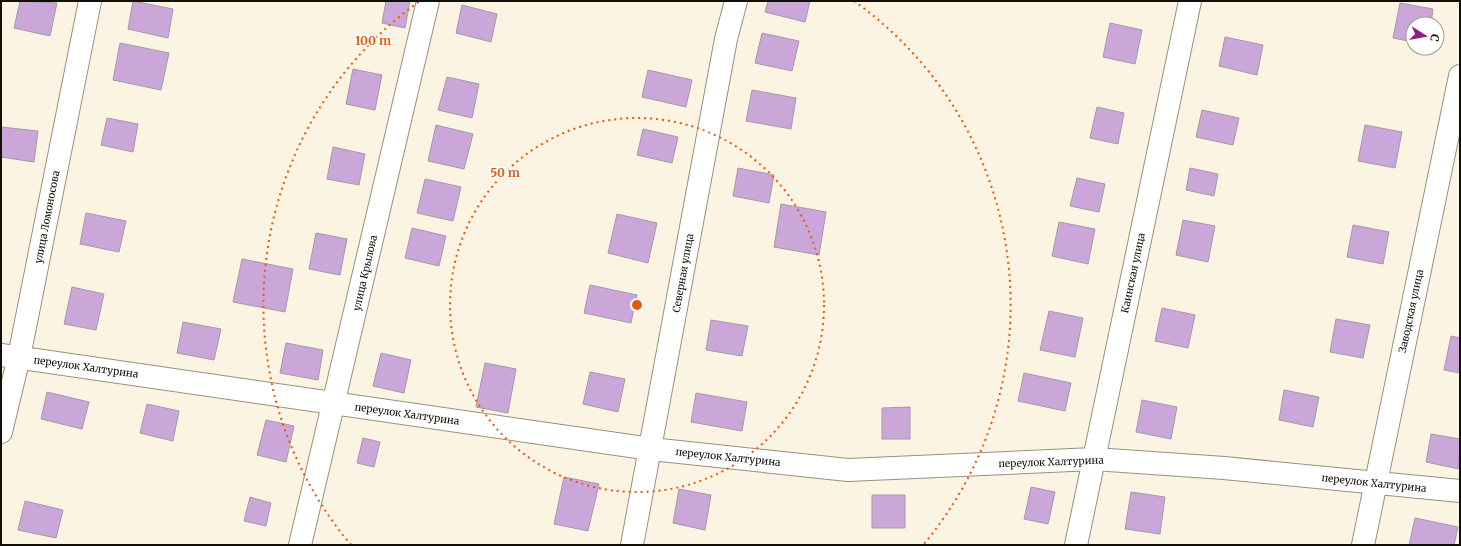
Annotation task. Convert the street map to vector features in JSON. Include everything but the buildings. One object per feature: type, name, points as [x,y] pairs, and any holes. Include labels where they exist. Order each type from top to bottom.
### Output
[{"type":"street","name":"улица Ломоносова","points":[[1,432],[10,356],[90,1]]},
{"type":"street","name":"улица Крылова","points":[[300,545],[428,1]]},
{"type":"street","name":"Северная улица","points":[[632,545],[651,450],[726,39],[736,1]]},
{"type":"street","name":"Каинская улица","points":[[1076,545],[1190,1]]},
{"type":"street","name":"Заводская улица","points":[[1363,545],[1374,482],[1460,76]]},
{"type":"street","name":"переулок Халтурина","points":[[10,356],[651,450],[848,470],[1094,459],[1224,468],[1460,491]]}]
